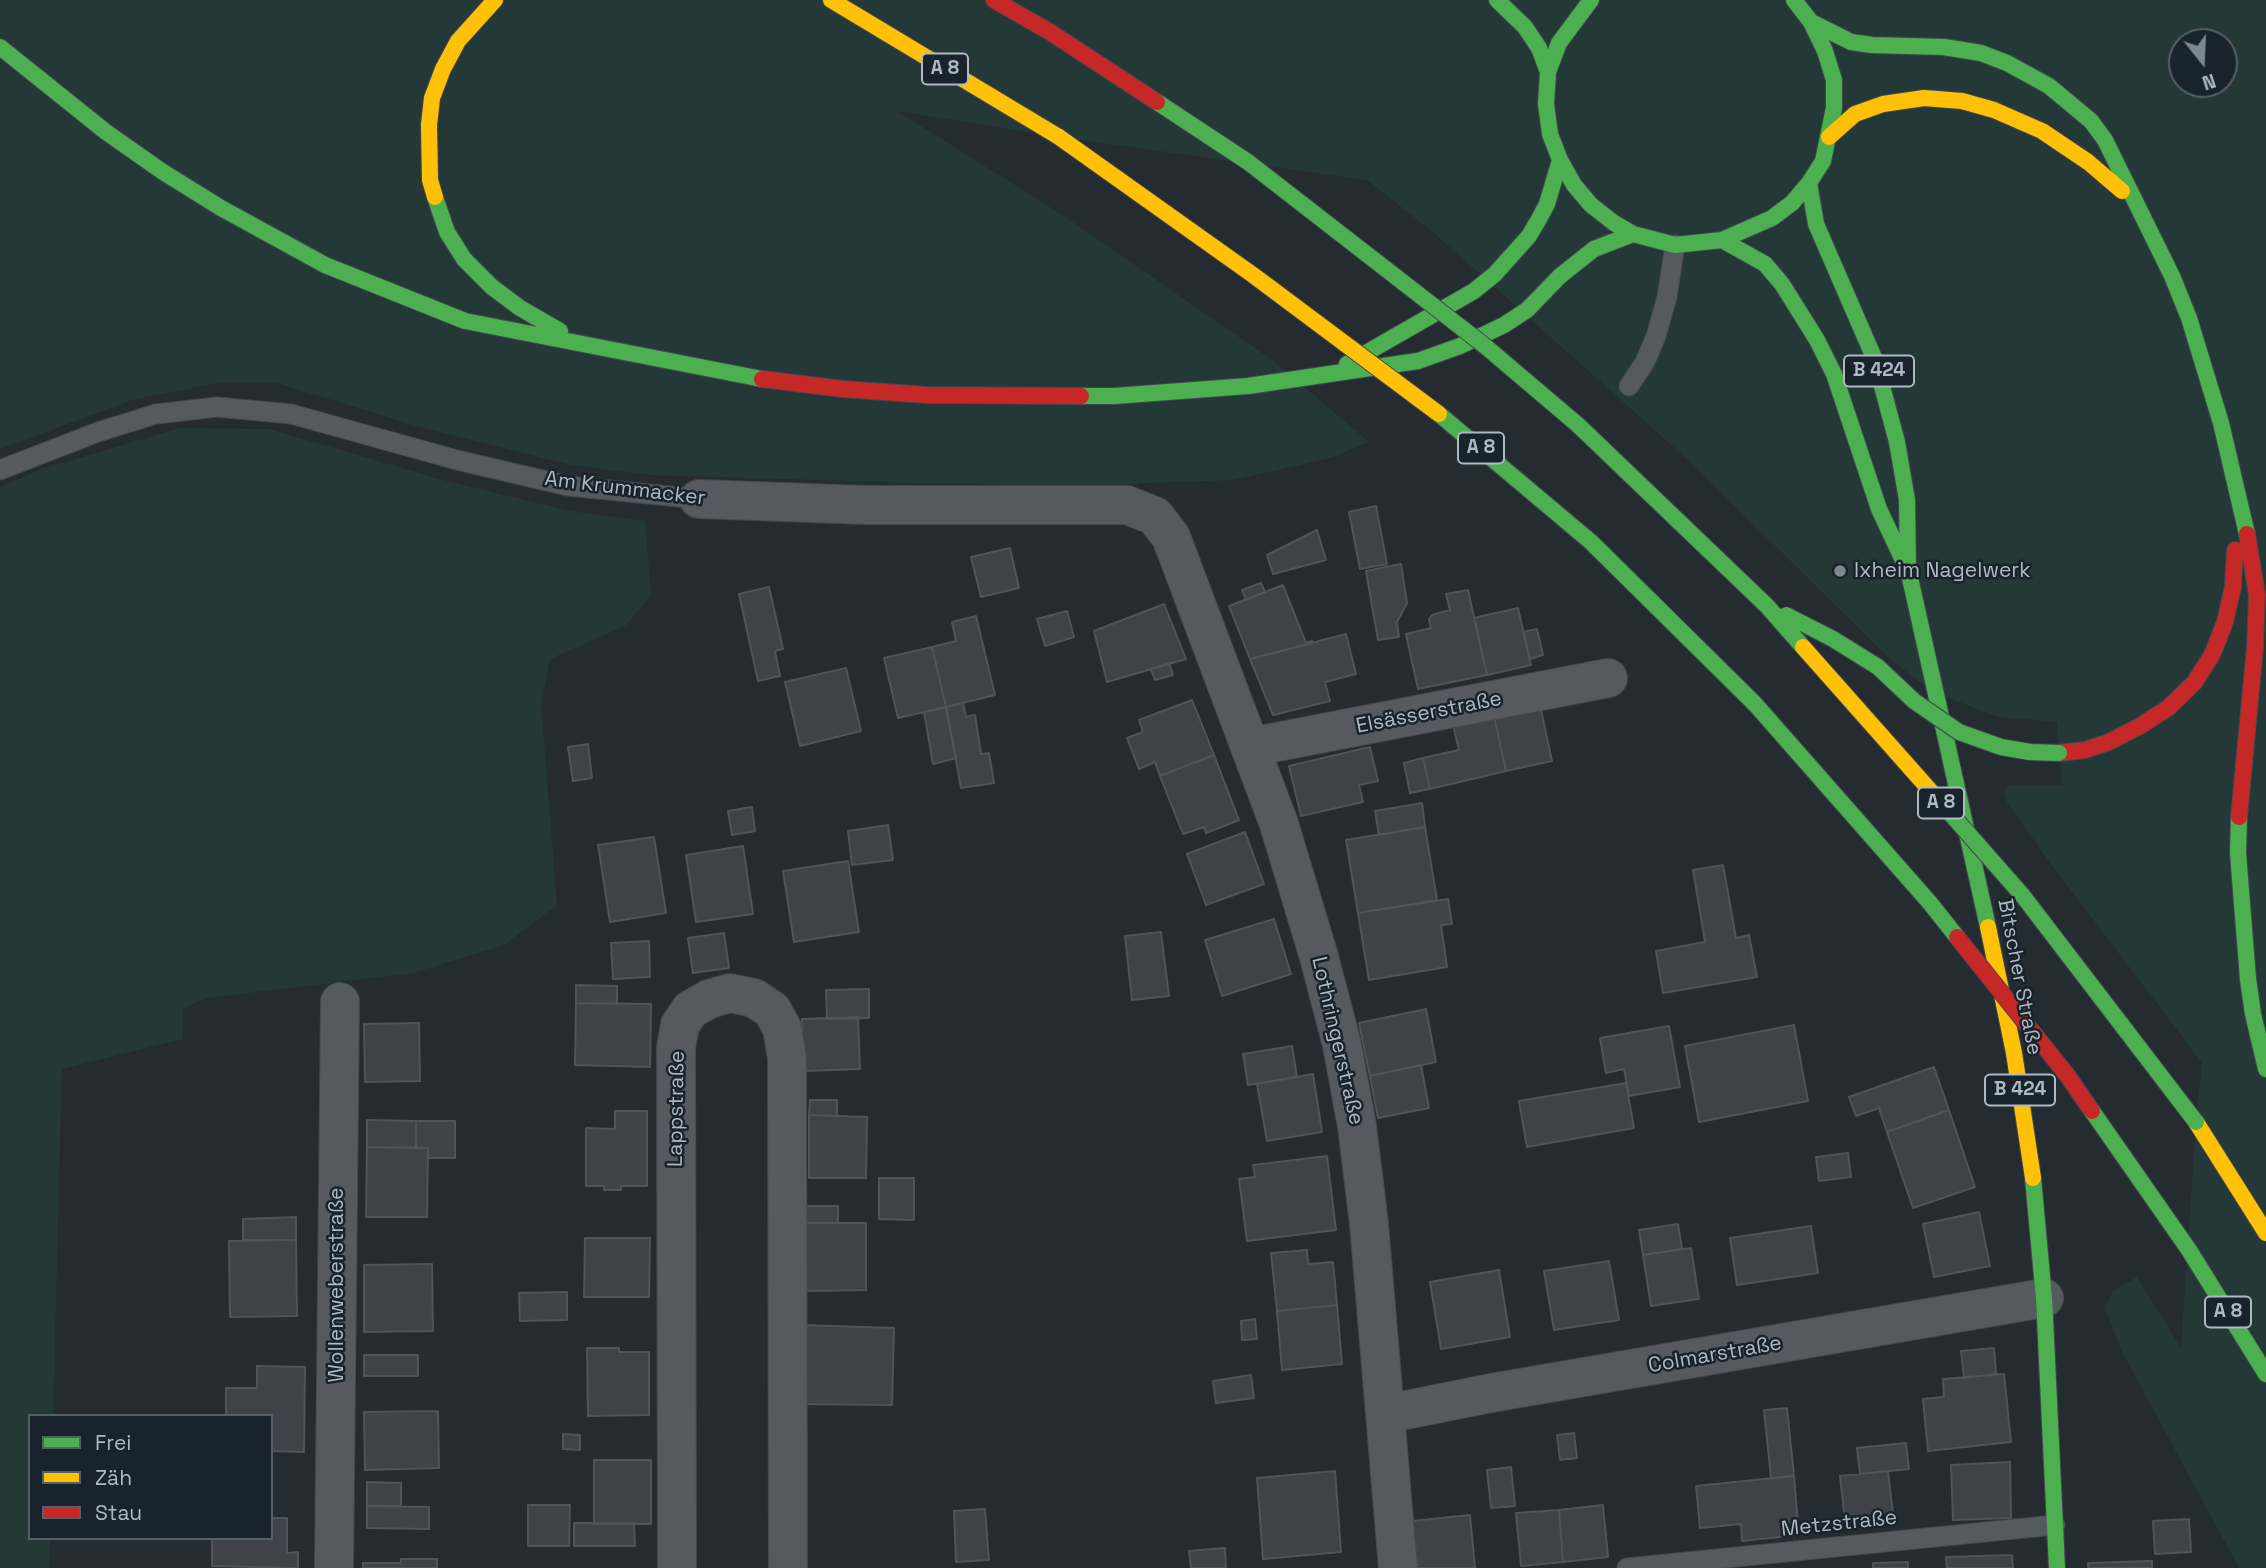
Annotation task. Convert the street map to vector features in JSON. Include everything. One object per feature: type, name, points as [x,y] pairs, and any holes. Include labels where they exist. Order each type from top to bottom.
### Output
[{"type":"main road","points":[[495,0],[458,41],[432,98],[428,153],[430,180],[437,206],[447,232],[464,260],[492,287],[550,326],[617,352]]},
{"type":"main road","name":"A 8","points":[[831,0],[1059,137],[1253,275],[1455,426],[1591,542],[1755,704],[1930,904],[2067,1075],[2189,1250],[2266,1374]]},
{"type":"main road","name":"A 8","points":[[994,0],[1050,33],[1248,162],[1485,346],[1663,504],[1768,606],[2023,896],[2196,1122],[2266,1233]]},
{"type":"main road","points":[[1497,0],[1525,27],[1539,48],[1548,72]]},
{"type":"main road","points":[[1591,0],[1559,43],[1548,72],[1546,104],[1550,134],[1574,185],[1591,205],[1633,234],[1675,245],[1722,240],[1755,228],[1792,203],[1823,161],[1834,108],[1834,79],[1825,51],[1811,22],[1794,0]]},
{"type":"main road","points":[[1811,22],[1851,42],[1944,47],[1981,53],[2007,63],[2049,86],[2091,121],[2105,140],[2158,246],[2189,318],[2221,423],[2251,552],[2257,595],[2238,853],[2251,1003],[2266,1069]]},
{"type":"main road","points":[[0,47],[68,103],[163,172],[221,208],[325,265],[417,303],[465,321],[617,352],[760,379],[843,389],[927,395],[1114,396],[1248,386],[1418,361],[1504,325],[1527,310],[1560,276],[1594,249],[1633,234]]},
{"type":"main road","points":[[1829,137],[1855,114],[1883,104],[1924,98],[1962,101],[1994,110],[2042,131],[2088,162],[2134,202]]},
{"type":"main road","points":[[1333,373],[1474,291],[1494,274],[1529,236],[1539,219],[1547,204],[1560,160]]},
{"type":"main road","name":"Bitscher Straße","points":[[1809,183],[1816,224],[1875,360],[1897,442],[1907,500],[1908,569],[2012,1040],[2032,1171],[2044,1298],[2057,1568]]},
{"type":"main road","name":"Bitscher Straße","points":[[1722,240],[1765,264],[1782,284],[1817,340],[1838,385],[1880,509],[1908,569]]},
{"type":"main road","points":[[1768,606],[1833,639],[1878,667],[1914,701],[1959,732],[2001,747],[2030,752],[2085,750],[2109,742],[2168,708],[2194,683],[2212,655],[2225,622],[2233,587],[2237,496]]},
{"type":"street","name":"Am Krummacker","points":[[699,499],[866,505],[1127,505],[1155,516],[1171,537]]},
{"type":"street","name":"Lothringerstraße","points":[[1171,537],[1279,824],[1342,1045],[1357,1126],[1368,1212],[1398,1568]]},
{"type":"street","name":"Elsässerstraße","points":[[1251,747],[1608,678]]},
{"type":"street","name":"Lappstraße","points":[[677,1568],[676,1048],[680,1025],[690,1010],[709,999],[730,993],[754,998],[772,1010],[782,1028],[787,1057],[788,1568]]},
{"type":"street","name":"Wollenweberstraße","points":[[334,1568],[340,1002]]},
{"type":"street","name":"Colmarstraße","points":[[1386,1414],[1491,1393],[2044,1298]]},
{"type":"lane","points":[[1629,386],[1645,362],[1656,336],[1667,297],[1675,245]]},
{"type":"lane","name":"Am Krummacker","points":[[0,470],[98,432],[156,414],[217,407],[290,414],[457,460],[568,486],[699,499]]},
{"type":"lane","name":"Metzstraße","points":[[1627,1568],[2055,1525]]},
{"type":"green space","points":[[0,0],[2266,0],[2266,1568],[2239,1568],[2121,1350],[2105,1308],[2113,1291],[2137,1277],[2181,1348],[2202,1063],[2007,802],[2004,792],[2008,786],[2062,785],[2057,722],[1998,717],[1933,692],[1890,659],[1688,460],[1434,233],[1367,180],[1059,137],[897,111],[1064,216],[1275,362],[1369,442],[1330,458],[1234,480],[1098,485],[912,483],[650,475],[566,464],[420,427],[277,383],[224,382],[135,399],[0,449]]},
{"type":"green space","points":[[180,428],[269,429],[443,480],[570,511],[645,521],[651,596],[625,626],[550,659],[541,705],[557,905],[504,945],[413,973],[207,998],[183,1008],[182,1039],[62,1069],[53,1414],[28,1414],[28,1540],[50,1540],[49,1568],[0,1568],[0,487],[39,470]]},
{"type":"building","points":[[1376,506],[1387,564],[1360,569],[1349,512]]},
{"type":"building","points":[[1317,530],[1326,560],[1273,574],[1267,555]]},
{"type":"building","points":[[1010,548],[1019,588],[981,597],[971,557]]},
{"type":"building","points":[[1401,564],[1407,603],[1397,622],[1399,637],[1378,640],[1366,571]]},
{"type":"building","points":[[1261,583],[1265,592],[1246,600],[1242,590]]},
{"type":"building","points":[[1283,585],[1306,643],[1313,643],[1250,659],[1229,606]]},
{"type":"building","points":[[769,587],[783,649],[775,651],[780,676],[758,681],[739,594]]},
{"type":"building","points":[[1468,590],[1487,675],[1418,689],[1406,634],[1431,628],[1429,619],[1432,615],[1450,610],[1446,594]]},
{"type":"building","points":[[1164,604],[1186,659],[1107,682],[1094,631]]},
{"type":"building","points":[[1518,608],[1531,665],[1487,675],[1474,618]]},
{"type":"building","points":[[1067,611],[1074,637],[1045,646],[1037,619]]},
{"type":"building","points":[[976,616],[995,695],[946,707],[932,647],[956,641],[952,622]]},
{"type":"building","points":[[1537,629],[1543,655],[1530,659],[1523,632]]},
{"type":"building","points":[[1346,634],[1356,674],[1325,682],[1330,701],[1273,715],[1250,659]]},
{"type":"building","points":[[932,647],[946,707],[898,718],[884,658]]},
{"type":"building","points":[[1169,663],[1173,675],[1155,680],[1151,669]]},
{"type":"building","points":[[846,668],[861,731],[800,746],[785,682]]},
{"type":"building","points":[[1192,700],[1214,755],[1160,776],[1155,762],[1139,769],[1127,738],[1143,732],[1139,720]]},
{"type":"building","points":[[963,703],[966,717],[975,715],[981,754],[989,753],[994,783],[961,788],[946,707]]},
{"type":"building","points":[[1540,705],[1552,761],[1506,771],[1494,716]]},
{"type":"building","points":[[946,707],[956,758],[933,764],[924,712]]},
{"type":"building","points":[[1494,716],[1506,771],[1430,789],[1423,758],[1459,750],[1453,725]]},
{"type":"building","points":[[588,744],[592,778],[573,781],[568,747]]},
{"type":"building","points":[[1370,747],[1378,781],[1359,785],[1363,802],[1301,816],[1289,766]]},
{"type":"building","points":[[1214,755],[1239,820],[1206,833],[1204,827],[1183,834],[1160,776]]},
{"type":"building","points":[[1423,758],[1430,789],[1410,793],[1404,763]]},
{"type":"building","points":[[1422,803],[1425,827],[1379,835],[1375,811]]},
{"type":"building","points":[[752,807],[755,831],[732,835],[728,811]]},
{"type":"building","points":[[888,825],[893,860],[852,865],[848,831]]},
{"type":"building","points":[[1425,827],[1437,900],[1358,913],[1346,840]]},
{"type":"building","points":[[1245,832],[1264,884],[1206,905],[1187,854]]},
{"type":"building","points":[[654,837],[666,913],[610,922],[598,845]]},
{"type":"building","points":[[743,846],[753,914],[696,922],[686,855]]},
{"type":"building","points":[[848,861],[859,932],[794,942],[783,871]]},
{"type":"building","points":[[1723,865],[1736,938],[1749,935],[1757,977],[1663,993],[1656,951],[1705,942],[1693,870]]},
{"type":"building","points":[[1448,899],[1452,924],[1441,925],[1447,967],[1369,980],[1358,913]]},
{"type":"building","points":[[1274,919],[1291,974],[1222,996],[1205,940]]},
{"type":"building","points":[[1161,932],[1169,996],[1132,1000],[1125,936]]},
{"type":"building","points":[[724,933],[729,968],[693,973],[688,938]]},
{"type":"building","points":[[649,941],[650,977],[613,979],[611,943]]},
{"type":"building","points":[[576,985],[617,986],[617,1004],[576,1003]]},
{"type":"building","points":[[869,989],[869,1018],[827,1019],[826,990]]},
{"type":"building","points":[[576,1003],[651,1004],[650,1067],[575,1065]]},
{"type":"building","points":[[1426,1009],[1436,1062],[1370,1076],[1359,1023]]},
{"type":"building","points":[[858,1017],[860,1069],[804,1071],[802,1019]]},
{"type":"building","points":[[419,1023],[420,1081],[365,1082],[364,1024]]},
{"type":"building","points":[[1794,1025],[1808,1101],[1699,1122],[1685,1046]]},
{"type":"building","points":[[1669,1026],[1680,1087],[1629,1096],[1624,1069],[1606,1073],[1600,1038]]},
{"type":"building","points":[[1292,1046],[1297,1077],[1248,1085],[1243,1054]]},
{"type":"building","points":[[1421,1065],[1429,1108],[1378,1118],[1370,1076]]},
{"type":"building","points":[[1934,1067],[1949,1110],[1887,1132],[1879,1108],[1856,1116],[1849,1097]]},
{"type":"building","points":[[1313,1074],[1322,1132],[1267,1141],[1257,1084]]},
{"type":"building","points":[[1626,1083],[1634,1128],[1527,1147],[1519,1101]]},
{"type":"building","points":[[810,1100],[837,1100],[837,1116],[809,1115]]},
{"type":"building","points":[[1949,1110],[1975,1187],[1913,1208],[1887,1132]]},
{"type":"building","points":[[615,1111],[647,1111],[647,1186],[621,1186],[621,1190],[604,1190],[604,1186],[586,1186],[586,1128],[615,1129]]},
{"type":"building","points":[[809,1115],[867,1117],[866,1178],[809,1178]]},
{"type":"building","points":[[367,1120],[416,1121],[416,1148],[367,1147]]},
{"type":"building","points":[[416,1121],[455,1121],[455,1158],[428,1158],[428,1148],[416,1148]]},
{"type":"building","points":[[367,1147],[428,1148],[427,1217],[366,1217]]},
{"type":"building","points":[[1848,1153],[1851,1177],[1819,1181],[1816,1157]]},
{"type":"building","points":[[1327,1156],[1336,1230],[1247,1241],[1239,1179],[1255,1177],[1253,1165]]},
{"type":"building","points":[[879,1178],[914,1178],[914,1220],[879,1219]]},
{"type":"building","points":[[805,1206],[838,1206],[838,1223],[805,1223]]},
{"type":"building","points":[[1979,1212],[1990,1266],[1934,1277],[1923,1224]]},
{"type":"building","points":[[296,1217],[296,1240],[243,1240],[243,1219]]},
{"type":"building","points":[[805,1223],[866,1223],[866,1290],[806,1291]]},
{"type":"building","points":[[1678,1224],[1682,1249],[1643,1255],[1639,1230]]},
{"type":"building","points":[[1811,1226],[1818,1273],[1737,1285],[1730,1238]]},
{"type":"building","points":[[585,1238],[650,1238],[649,1297],[584,1297]]},
{"type":"building","points":[[296,1240],[297,1316],[230,1317],[229,1241]]},
{"type":"building","points":[[1691,1248],[1699,1299],[1651,1306],[1643,1255]]},
{"type":"building","points":[[1307,1250],[1308,1264],[1333,1262],[1337,1305],[1277,1311],[1271,1253]]},
{"type":"building","points":[[1609,1261],[1619,1320],[1554,1330],[1544,1271]]},
{"type":"building","points":[[432,1264],[433,1331],[364,1332],[364,1265]]},
{"type":"building","points":[[1499,1270],[1510,1337],[1441,1349],[1430,1282]]},
{"type":"building","points":[[567,1292],[567,1320],[520,1321],[519,1293]]},
{"type":"building","points":[[1337,1305],[1342,1364],[1282,1370],[1277,1311]]},
{"type":"building","points":[[1255,1319],[1257,1339],[1242,1340],[1241,1321]]},
{"type":"building","points":[[800,1325],[894,1328],[892,1405],[798,1404]]},
{"type":"building","points":[[587,1348],[649,1352],[649,1415],[588,1416]]},
{"type":"building","points":[[1994,1348],[1996,1374],[1964,1378],[1961,1351]]},
{"type":"building","points":[[364,1355],[418,1355],[418,1376],[364,1376]]},
{"type":"building","points":[[257,1366],[305,1367],[304,1452],[273,1451],[273,1414],[226,1414],[226,1388],[257,1388]]},
{"type":"building","points":[[2004,1374],[2011,1442],[1928,1451],[1923,1399],[1944,1397],[1943,1379]]},
{"type":"building","points":[[1251,1375],[1254,1398],[1216,1403],[1213,1381]]},
{"type":"building","points":[[1787,1408],[1794,1476],[1771,1478],[1764,1410]]},
{"type":"building","points":[[438,1411],[439,1468],[365,1470],[364,1412]]},
{"type":"building","points":[[1574,1433],[1577,1458],[1560,1460],[1557,1435]]},
{"type":"building","points":[[563,1434],[580,1435],[580,1450],[563,1449]]},
{"type":"building","points":[[1906,1443],[1909,1469],[1860,1474],[1857,1448]]},
{"type":"building","points":[[594,1460],[651,1460],[651,1524],[594,1524]]},
{"type":"building","points":[[2010,1462],[2011,1518],[1953,1520],[1951,1465]]},
{"type":"building","points":[[1511,1467],[1515,1506],[1491,1508],[1487,1470]]},
{"type":"building","points":[[1335,1471],[1341,1552],[1263,1559],[1257,1478]]},
{"type":"building","points":[[1888,1471],[1893,1514],[1845,1520],[1840,1476]]},
{"type":"building","points":[[1794,1476],[1799,1535],[1742,1541],[1741,1524],[1700,1528],[1696,1486]]},
{"type":"building","points":[[367,1482],[401,1483],[401,1506],[367,1506]]},
{"type":"building","points":[[528,1505],[570,1505],[569,1546],[528,1546]]},
{"type":"building","points":[[1603,1505],[1608,1557],[1563,1562],[1559,1510]]},
{"type":"building","points":[[367,1506],[429,1507],[429,1529],[367,1528]]},
{"type":"building","points":[[985,1509],[989,1560],[956,1562],[954,1511]]},
{"type":"building","points":[[1559,1510],[1563,1562],[1521,1566],[1516,1513]]},
{"type":"building","points":[[1470,1515],[1475,1568],[1418,1568],[1412,1521]]},
{"type":"building","points":[[273,1518],[287,1518],[287,1553],[298,1552],[298,1568],[212,1566],[212,1540],[273,1540]]},
{"type":"building","points":[[2189,1519],[2191,1552],[2155,1554],[2153,1521]]},
{"type":"building","points":[[574,1523],[634,1523],[635,1546],[574,1546]]},
{"type":"building","points":[[1225,1548],[1226,1568],[1191,1568],[1189,1551]]},
{"type":"building","points":[[2012,1555],[2013,1568],[1947,1568],[1946,1557]]},
{"type":"building","points":[[401,1559],[437,1559],[437,1568],[363,1568],[363,1563],[401,1563]]},
{"type":"building","points":[[2152,1561],[2152,1568],[2088,1568],[2088,1563]]},
{"type":"building","points":[[1908,1562],[1908,1568],[1873,1568],[1873,1563]]},
{"type":"traffic: fast","points":[[1497,0],[1525,27],[1539,48],[1548,72]]},
{"type":"traffic: fast","points":[[1591,0],[1559,43],[1548,72],[1546,104],[1550,134],[1574,185],[1591,205],[1633,234],[1675,245],[1722,240],[1772,218],[1792,203],[1823,161],[1834,108],[1834,80],[1825,51],[1811,22],[1794,0]]},
{"type":"traffic: fast","points":[[1811,22],[1851,42],[1944,47],[1981,53],[2007,63],[2049,86],[2091,121],[2105,140],[2172,276],[2189,318],[2221,423],[2247,534]]},
{"type":"traffic: fast","points":[[0,47],[106,132],[163,172],[221,208],[325,265],[465,321],[762,379]]},
{"type":"traffic: fast","points":[[1157,102],[1248,162]]},
{"type":"traffic: fast","points":[[1347,364],[1474,291],[1495,274],[1529,236],[1539,219],[1547,204],[1560,160]]},
{"type":"traffic: fast","points":[[1248,162],[1485,346],[1578,425],[1767,606],[1803,647]]},
{"type":"traffic: fast","points":[[1809,183],[1816,224],[1875,360],[1897,442],[1907,500],[1908,569],[1988,927]]},
{"type":"traffic: fast","points":[[435,197],[447,232],[464,259],[492,287],[520,308],[560,331]]},
{"type":"traffic: fast","points":[[1081,396],[1248,386],[1418,361],[1460,346],[1504,325],[1527,310],[1560,276],[1594,249],[1633,234]]},
{"type":"traffic: fast","points":[[1722,240],[1765,264],[1782,284],[1817,340],[1834,374],[1879,509],[1902,558]]},
{"type":"traffic: fast","points":[[1439,414],[1591,542],[1755,704],[1957,937]]},
{"type":"traffic: fast","points":[[1786,615],[1833,639],[1878,667],[1914,701],[1959,732],[2001,747],[2059,753]]},
{"type":"traffic: fast","points":[[1943,805],[2023,896],[2196,1122]]},
{"type":"traffic: fast","points":[[2239,817],[2238,853],[2248,979],[2266,1069]]},
{"type":"traffic: fast","points":[[2092,1111],[2189,1250]]},
{"type":"traffic: fast","points":[[2033,1178],[2044,1298],[2057,1568]]},
{"type":"traffic: fast","points":[[2189,1250],[2266,1374]]},
{"type":"traffic: slow","points":[[435,197],[430,180],[429,125],[432,98],[458,41],[495,0]]},
{"type":"traffic: slow","points":[[831,0],[1059,137]]},
{"type":"traffic: slow","points":[[1829,137],[1855,114],[1883,104],[1924,98],[1962,101],[1994,110],[2042,131],[2088,162],[2122,191]]},
{"type":"traffic: slow","points":[[1059,137],[1253,275],[1439,414]]},
{"type":"traffic: slow","points":[[1803,647],[1943,805]]},
{"type":"traffic: slow","points":[[1988,927],[2014,1053],[2033,1178]]},
{"type":"traffic: slow","points":[[2196,1122],[2266,1233]]},
{"type":"traffic: jam","points":[[994,0],[1050,32],[1157,102]]},
{"type":"traffic: jam","points":[[762,379],[843,389],[927,395],[1081,396]]},
{"type":"traffic: jam","points":[[2239,817],[2255,647],[2257,595],[2247,534]]},
{"type":"traffic: jam","points":[[2059,753],[2085,750],[2109,742],[2140,726],[2168,708],[2194,683],[2212,655],[2225,622],[2233,587],[2235,550]]},
{"type":"traffic: jam","points":[[1957,937],[2067,1075],[2092,1111]]},
{"type":"place","name":"Ixheim Nagelwerk","points":[[1840,571]]}]
